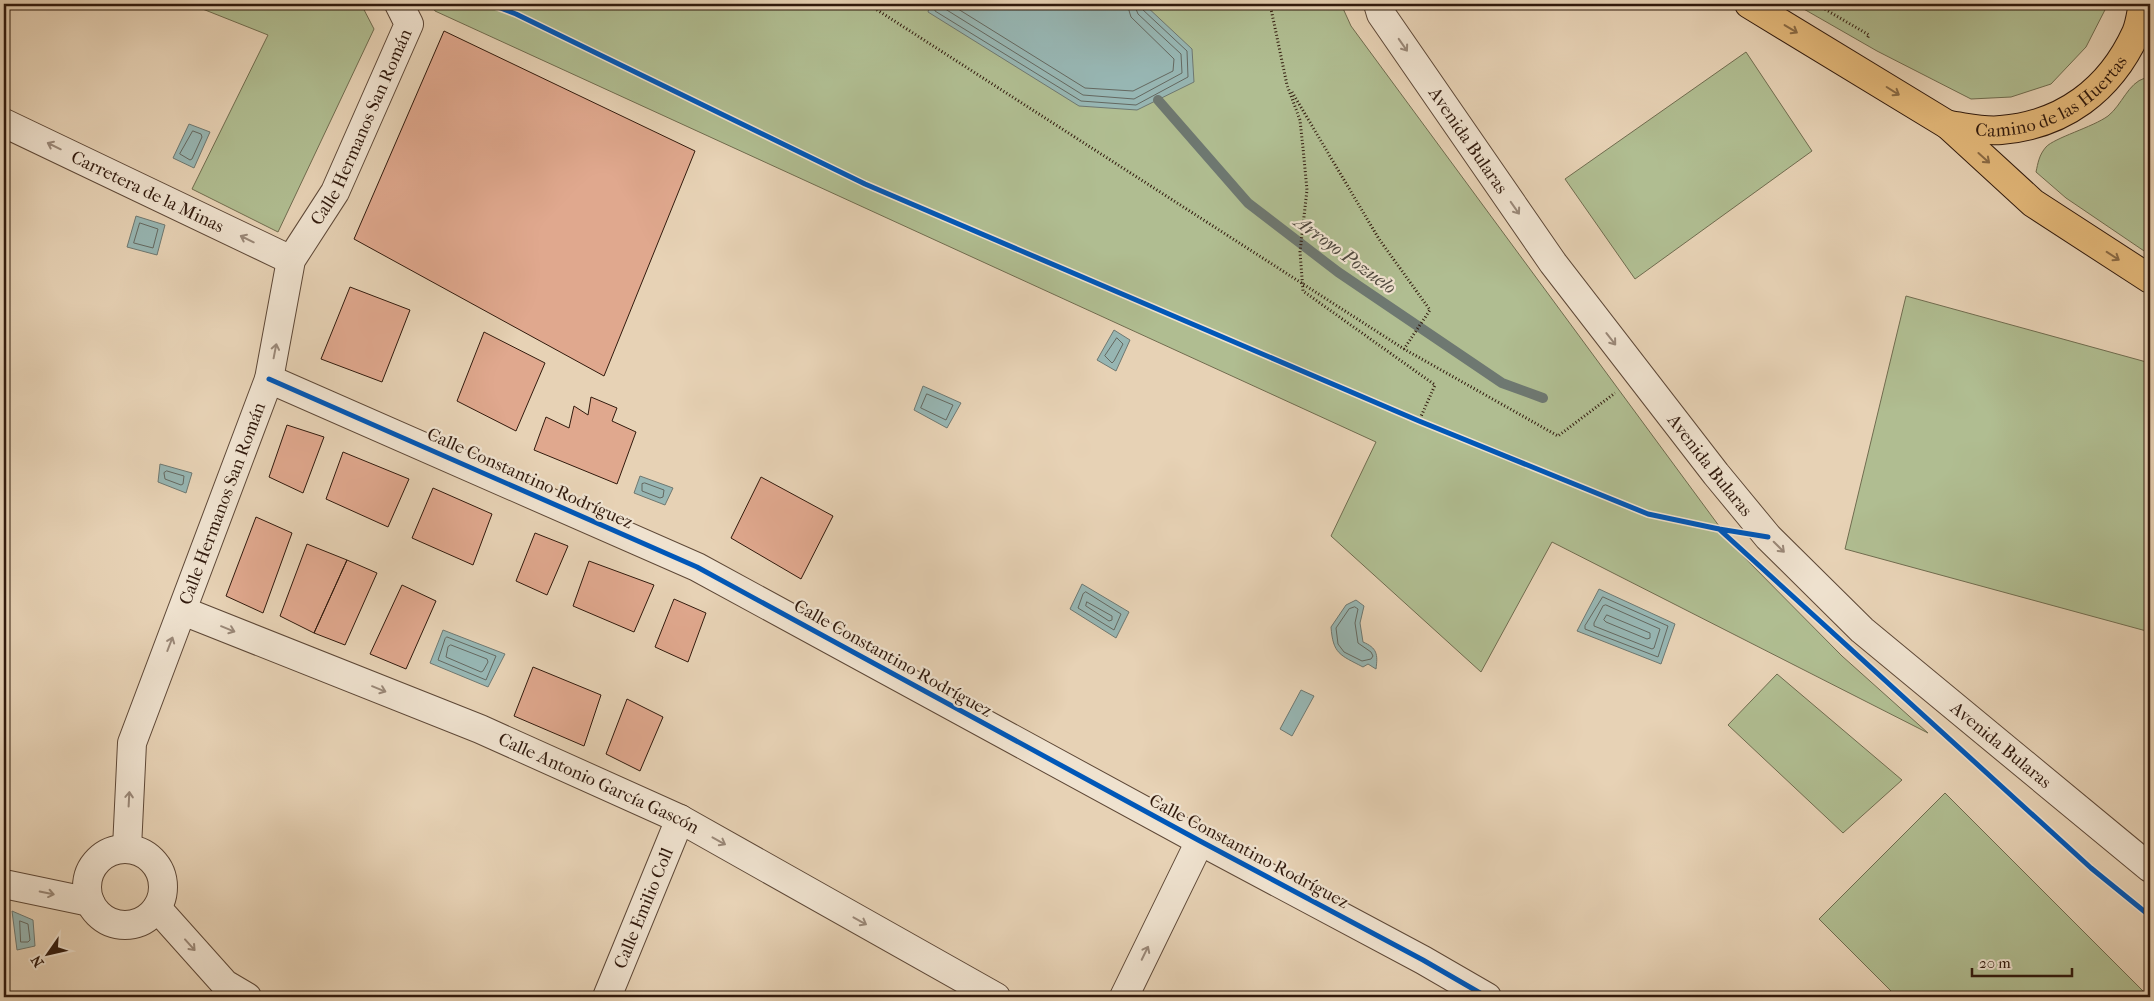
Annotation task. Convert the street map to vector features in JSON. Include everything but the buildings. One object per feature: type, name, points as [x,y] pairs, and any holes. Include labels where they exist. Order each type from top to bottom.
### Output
[{"type":"main road","name":"Camino de las Huertas","points":[[1749,4],[1948,125],[2034,203],[2150,279]]},
{"type":"main road","name":"Camino de las Huertas","points":[[1948,125],[1999,130],[2041,124],[2080,104],[2115,72],[2136,32],[2143,4]]},
{"type":"street","name":"Calle Hermanos San Román","points":[[126,848],[132,743],[269,379],[291,260],[335,192],[409,24],[399,4]]},
{"type":"street","name":"Avenida Bularas","points":[[1378,4],[1381,14],[1553,263],[1716,474],[1768,537],[1862,630],[2150,868]]},
{"type":"street","name":"Carretera de la Minas","points":[[4,122],[291,260]]},
{"type":"street","name":"Calle Constantino Rodríguez","points":[[269,379],[697,567],[1200,841],[1423,960],[1487,997]]},
{"type":"street","name":"Calle Antonio García Gascón","points":[[183,611],[480,730],[680,819],[996,997]]},
{"type":"street","name":"Calle Emilio Coll","points":[[607,997],[680,819]]},
{"type":"street","points":[[1124,997],[1200,841]]},
{"type":"street","points":[[126,848],[143,853],[157,864],[164,886],[157,908],[149,917],[139,923],[128,925],[116,924],[105,920],[90,902],[87,890],[88,877],[102,855],[114,849],[126,848]]},
{"type":"street","points":[[4,884],[90,902]]},
{"type":"street","points":[[157,908],[225,984],[247,997]]},
{"type":"path","points":[[868,4],[1404,349],[1558,436],[1619,390]]},
{"type":"path","points":[[1270,4],[1287,85],[1300,120],[1307,190],[1300,252],[1303,291],[1435,385],[1419,421]]},
{"type":"path","points":[[1287,85],[1379,239],[1430,310],[1404,349]]},
{"type":"path","points":[[1410,418],[1428,425]]},
{"type":"green space","points":[[190,4],[361,4],[374,29],[278,232],[192,189],[268,35]]},
{"type":"green space","points":[[431,4],[1341,4],[1351,26],[1736,549],[1842,656],[1928,733],[1552,542],[1481,672],[1331,536],[1376,442],[435,11]]},
{"type":"green space","points":[[1795,4],[2108,4],[2086,47],[2051,84],[2011,97],[1971,99],[1877,51]]},
{"type":"green space","points":[[1746,52],[1812,151],[1635,279],[1565,179]]},
{"type":"green space","points":[[2145,78],[2150,85],[2150,255],[2066,198],[2036,172],[2040,156],[2046,147],[2108,116],[2130,89]]},
{"type":"green space","points":[[1906,296],[2150,363],[2150,632],[1845,549]]},
{"type":"green space","points":[[1777,674],[1902,780],[1843,833],[1728,725]]},
{"type":"green space","points":[[1945,793],[2149,997],[1897,997],[1819,919]]},
{"type":"water","points":[[930,4],[1144,4],[1192,49],[1194,82],[1137,110],[1079,106],[928,12]]},
{"type":"water","points":[[189,124],[210,132],[194,168],[173,158]]},
{"type":"water","points":[[136,216],[165,225],[157,255],[127,247]]},
{"type":"water","points":[[1114,330],[1130,340],[1116,371],[1097,360]]},
{"type":"water","points":[[923,386],[961,403],[947,428],[914,410]]},
{"type":"water","points":[[160,464],[192,473],[186,493],[158,482]]},
{"type":"water","points":[[640,476],[673,488],[665,505],[634,493]]},
{"type":"water","points":[[1082,584],[1129,612],[1116,638],[1070,609]]},
{"type":"water","points":[[1599,589],[1675,624],[1661,664],[1577,631]]},
{"type":"water","points":[[1356,600],[1364,606],[1360,623],[1363,642],[1374,649],[1377,659],[1376,669],[1368,664],[1363,667],[1343,656],[1339,653],[1334,643],[1331,627],[1346,605]]},
{"type":"water","points":[[443,630],[505,654],[488,687],[430,663]]},
{"type":"water","points":[[1301,690],[1314,696],[1292,736],[1280,729]]},
{"type":"water","points":[[12,911],[33,920],[35,946],[17,950]]},
{"type":"waterway","name":"Arroyo Pozuelo","points":[[1158,100],[1248,203],[1338,272],[1502,383],[1543,398]]},
{"type":"cycle path","points":[[490,4],[516,14],[865,184],[1419,421],[1648,514],[1768,537]]},
{"type":"cycle path","points":[[269,379],[697,567],[1200,841],[1423,960],[1487,997]]},
{"type":"cycle path","points":[[1719,529],[2091,868],[2150,916]]}]
